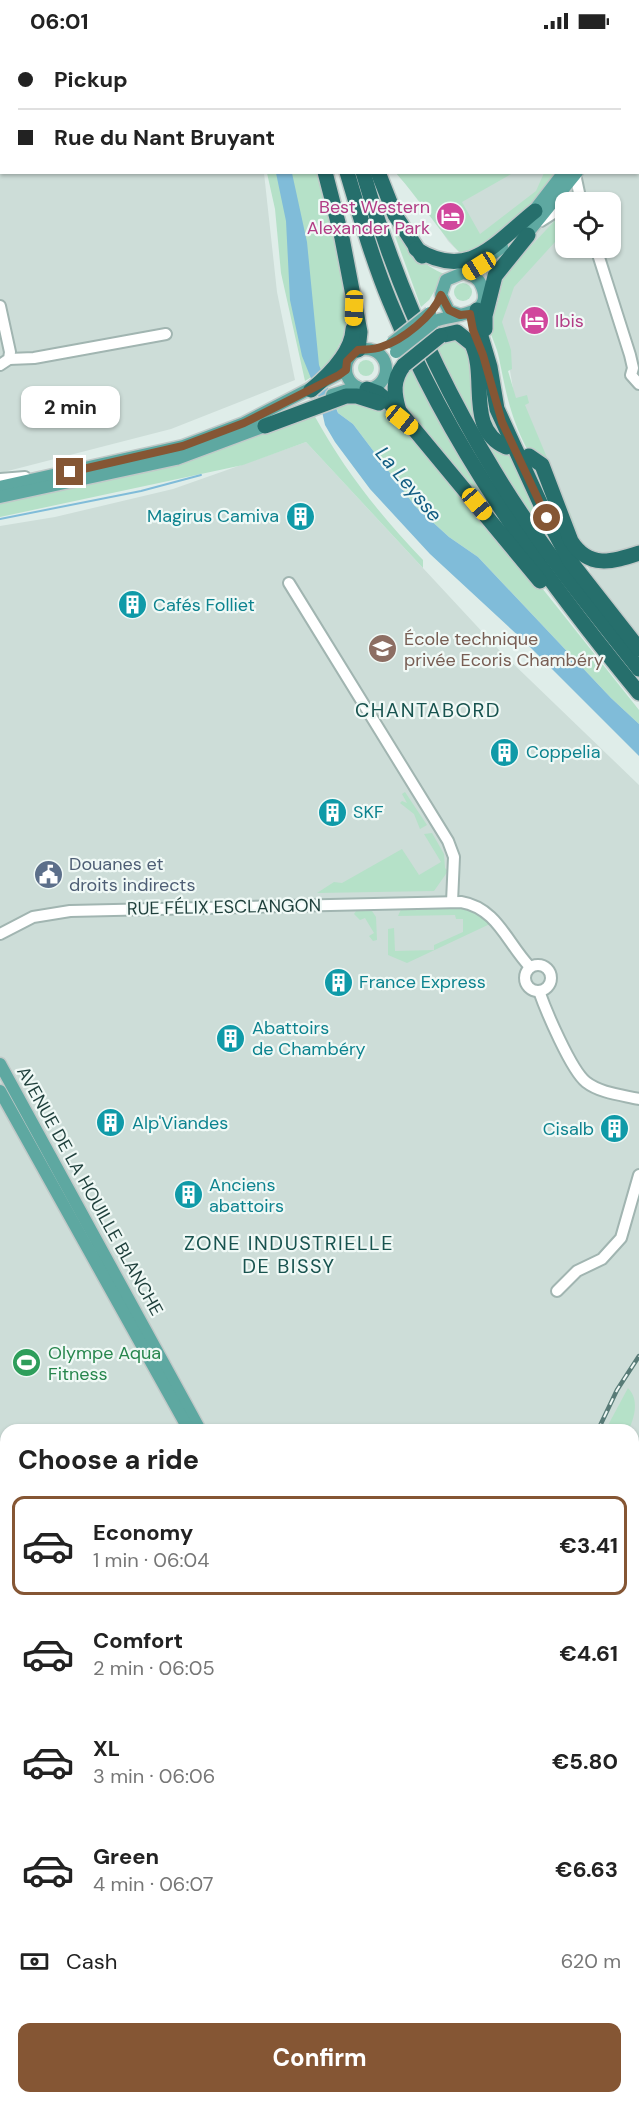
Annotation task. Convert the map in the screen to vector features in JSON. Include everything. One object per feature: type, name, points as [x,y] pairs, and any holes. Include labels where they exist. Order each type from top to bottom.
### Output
[{"type":"highway","points":[[326,174],[342,238],[364,350]]},
{"type":"highway","points":[[339,174],[388,300],[420,366],[487,488],[559,591],[639,693]]},
{"type":"highway","points":[[348,174],[388,300]]},
{"type":"highway","points":[[364,174],[391,255],[434,360],[494,472],[549,553],[639,669]]},
{"type":"highway","points":[[379,174],[395,215],[416,249],[435,267],[463,273]]},
{"type":"highway","points":[[416,249],[441,261],[464,262],[537,217]]},
{"type":"highway","points":[[494,396],[498,383],[484,326],[485,316],[495,276],[528,235]]},
{"type":"highway","points":[[308,392],[340,370],[352,338],[354,308]]},
{"type":"highway","points":[[469,313],[502,422],[555,533],[588,586],[639,649]]},
{"type":"highway","points":[[399,411],[394,388],[397,353],[435,324],[457,332],[471,344],[484,425],[490,438],[506,447]]},
{"type":"highway","points":[[265,426],[354,390],[378,393],[399,411],[548,592],[611,658]]},
{"type":"highway","points":[[354,390],[357,396],[378,402],[412,428]]},
{"type":"highway","points":[[530,456],[542,465],[574,546],[591,560],[602,565]]},
{"type":"highway","points":[[555,533],[576,558],[602,565],[617,567],[639,554]]},
{"type":"main road","points":[[435,324],[446,280],[463,273],[501,248],[537,217],[566,175]]},
{"type":"main road","points":[[482,286],[496,265],[528,235],[537,217],[566,175]]},
{"type":"main road","points":[[397,353],[364,350],[347,361],[340,370],[354,390],[381,382],[386,367],[397,353],[435,324],[469,313],[482,301],[482,286],[477,278],[463,273]]},
{"type":"main road","points":[[441,295],[449,310],[469,313]]},
{"type":"main road","points":[[364,350],[381,356],[386,367]]},
{"type":"main road","points":[[0,487],[183,446],[244,423],[308,392]]},
{"type":"main road","points":[[0,497],[176,459],[265,426]]},
{"type":"main road","name":"AVENUE DE LA HOUILLE BLANCHE","points":[[0,1064],[197,1424]]},
{"type":"main road","name":"AVENUE DE LA HOUILLE BLANCHE","points":[[0,1091],[186,1424]]},
{"type":"street","points":[[566,175],[575,192]]},
{"type":"street","points":[[537,217],[555,210]]},
{"type":"street","points":[[599,258],[630,355],[637,365],[632,378],[639,384]]},
{"type":"street","points":[[0,306],[10,344],[5,362],[166,334]]},
{"type":"street","points":[[0,479],[70,472]]},
{"type":"street","points":[[289,583],[448,841],[454,859],[452,902]]},
{"type":"street","name":"RUE FÉLIX ESCLANGON","points":[[0,934],[33,916],[70,911],[468,903],[491,915],[530,968]]},
{"type":"street","points":[[542,966],[550,974],[549,985],[539,991],[531,990],[526,983],[525,975],[530,968],[542,966]]},
{"type":"street","points":[[539,991],[548,1014],[583,1079],[595,1088],[639,1099]]},
{"type":"street","points":[[557,1291],[577,1271],[602,1259],[621,1238],[639,1175]]},
{"type":"shaded area","points":[[0,174],[264,174],[277,292],[295,380],[171,429],[0,473]]},
{"type":"shaded area","points":[[397,174],[639,174],[639,641],[600,592],[519,424],[507,353],[465,258],[448,241],[425,206]]},
{"type":"shaded area","points":[[306,442],[500,651],[639,785],[639,1424],[0,1424],[0,526],[55,517],[173,489]]},
{"type":"green space","points":[[267,174],[319,174],[343,276],[345,338],[340,343],[329,366],[305,381],[281,273],[275,209]]},
{"type":"green space","name":"Best Western Alexander Park","points":[[397,174],[511,174],[462,202],[480,234],[536,191],[544,174],[553,174],[549,185],[530,209],[503,232],[465,258]]},
{"type":"green space","points":[[387,214],[419,257],[435,270],[445,274],[429,300],[421,307]]},
{"type":"green space","points":[[555,220],[555,242],[514,287],[502,322],[511,350],[512,369],[508,371],[516,398],[527,395],[529,403],[525,405],[581,539],[543,455],[527,449],[509,404],[498,354],[488,326],[499,299],[503,276]]},
{"type":"green space","points":[[463,283],[469,286],[472,292],[469,298],[463,301],[457,298],[454,292],[457,286]]},
{"type":"green space","points":[[449,337],[466,346],[470,364],[535,513],[534,578],[639,710],[639,724],[611,698],[478,557],[449,537],[415,506],[353,424],[338,413],[336,406],[341,403],[386,394],[390,384]]},
{"type":"green space","points":[[366,360],[372,362],[374,368],[372,374],[366,376],[360,374],[358,368],[360,362]]},
{"type":"green space","points":[[314,415],[338,455],[364,491],[423,560],[423,568],[306,442],[243,465],[0,517],[0,504],[169,466]]},
{"type":"green space","points":[[405,792],[427,825],[420,829],[414,814],[400,803],[402,801],[407,803],[402,794]]},
{"type":"green space","points":[[432,833],[444,854],[445,868],[448,871],[434,891],[317,893],[334,882],[342,883],[402,849],[419,875],[441,862],[424,834]]},
{"type":"green space","points":[[402,907],[471,907],[492,923],[407,963],[388,955],[388,929],[394,928],[395,951],[434,950],[434,945],[463,932],[463,919],[456,919],[455,915],[398,916]]},
{"type":"green space","points":[[358,908],[370,908],[376,917],[377,940],[373,941],[369,936],[374,933],[365,918],[360,920],[354,914]]},
{"type":"green space","points":[[628,1388],[635,1402],[631,1424],[609,1424]]},
{"type":"water","points":[[276,174],[292,174],[307,242],[319,365],[338,413],[353,424],[415,506],[449,537],[478,557],[611,698],[639,724],[639,756],[524,641],[430,554],[370,489],[335,442],[325,425],[319,398],[302,356],[290,300],[286,221]]},
{"type":"waterway","points":[[0,519],[141,491],[201,475]]},
{"type":"railway","points":[[601,1424],[617,1390],[639,1356]]},
{"type":"place","name":"Best Western Alexander Park","points":[[451,217]]},
{"type":"place","name":"Ibis","points":[[534,321]]},
{"type":"place","name":"Magirus Camiva","points":[[300,516]]},
{"type":"place","name":"Cafés Folliet","points":[[132,605]]},
{"type":"place","name":"École technique privée Ecoris Chambéry","points":[[383,649]]},
{"type":"place","name":"Coppelia","points":[[505,752]]},
{"type":"place","name":"SKF","points":[[332,812]]},
{"type":"place","name":"Douanes et droits indirects","points":[[48,874]]},
{"type":"place","name":"France Express","points":[[338,982]]},
{"type":"place","name":"Abattoirs de Chambéry","points":[[231,1038]]},
{"type":"place","name":"Alp'Viandes","points":[[111,1123]]},
{"type":"place","name":"Cisalb","points":[[615,1129]]},
{"type":"place","name":"Anciens abattoirs","points":[[188,1195]]},
{"type":"place","name":"Olympe Aqua Fitness","points":[[27,1363]]},
{"type":"district","name":"CHANTABORD","points":[[428,710]]},
{"type":"district","name":"ZONE INDUSTRIELLE DE BISSY","points":[[289,1254]]},
{"type":"route","points":[[70,472],[154,455],[244,423],[339,375],[346,370],[350,356],[358,350],[381,348],[392,343],[430,314],[441,295],[445,306],[455,314],[470,314],[471,325],[483,355],[497,409],[547,518]]},
{"type":"water label","name":"La Leysse","points":[[409,484]]}]
